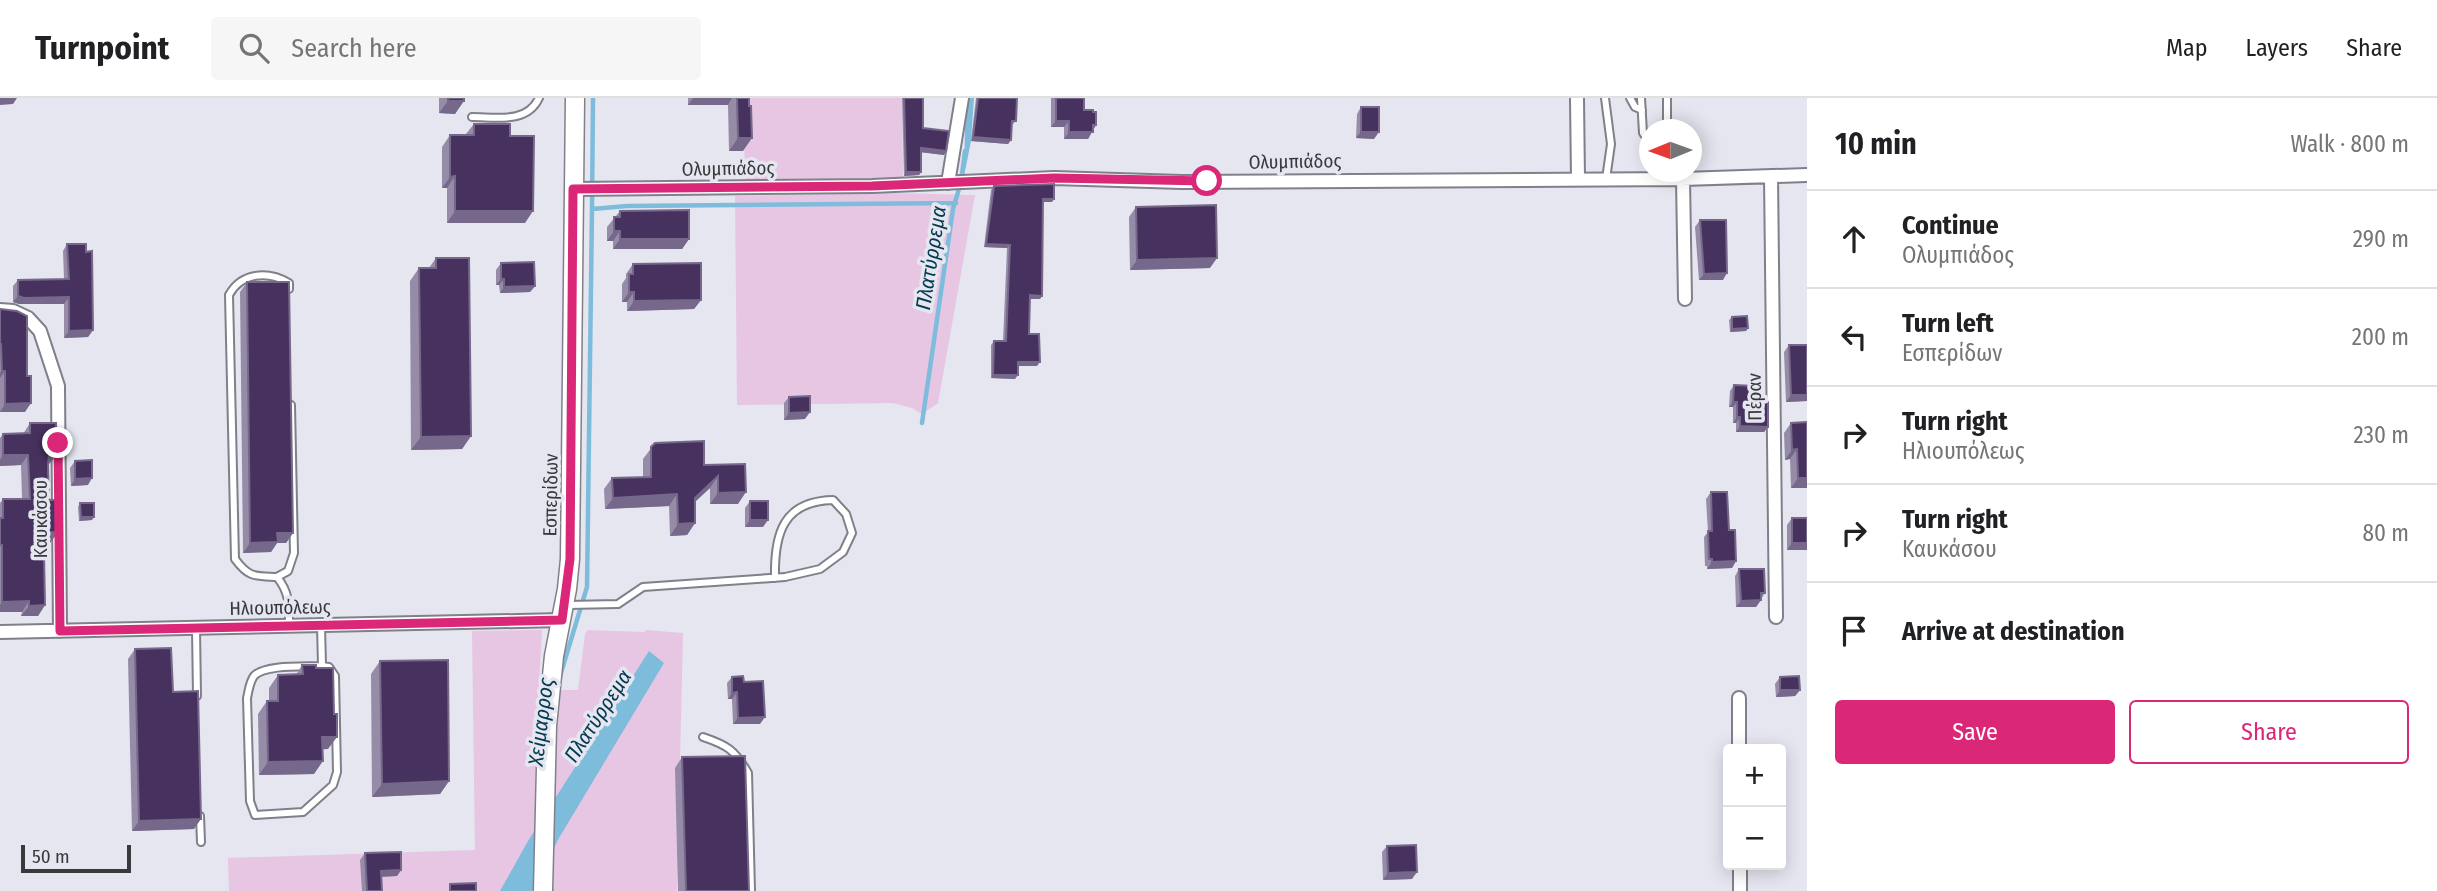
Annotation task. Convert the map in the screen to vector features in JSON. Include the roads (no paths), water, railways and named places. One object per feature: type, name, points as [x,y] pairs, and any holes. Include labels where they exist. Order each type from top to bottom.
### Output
[{"type":"street","name":"Εσπερίδων","points":[[543,891],[545,755],[554,656],[569,568],[575,98]]},
{"type":"street","points":[[948,183],[962,98]]},
{"type":"street","points":[[1577,98],[1578,179]]},
{"type":"street","name":"Ολυμπιάδος","points":[[1702,178],[1807,175]]},
{"type":"street","name":"Πέραν","points":[[1771,176],[1776,617]]},
{"type":"street","name":"Ολυμπιάδος","points":[[573,189],[872,186],[1054,178],[1182,182],[1639,177]]},
{"type":"street","points":[[1683,182],[1685,299]]},
{"type":"street","name":"Καυκάσου","points":[[0,310],[13,311],[28,318],[40,331],[58,386],[60,631]]},
{"type":"street","name":"Ηλιουπόλεως","points":[[0,632],[321,625],[563,612]]},
{"type":"street","points":[[1739,698],[1739,744]]},
{"type":"street","points":[[1740,870],[1740,891]]},
{"type":"lane","points":[[472,117],[518,117],[531,111],[539,98]]},
{"type":"lane","points":[[1605,98],[1611,144],[1606,179]]},
{"type":"lane","points":[[1630,98],[1635,107],[1642,110]]},
{"type":"lane","points":[[1641,98],[1642,119]]},
{"type":"lane","points":[[1667,98],[1667,119]]},
{"type":"lane","points":[[289,296],[289,283],[279,276],[251,276],[236,282],[229,295],[235,559],[242,569],[253,576],[277,577],[288,570],[294,553],[291,391]]},
{"type":"lane","points":[[563,612],[618,604],[643,587],[775,578],[820,569],[843,552],[852,533],[846,514],[833,500],[802,505],[790,514],[780,531],[775,553],[775,578]]},
{"type":"lane","points":[[277,577],[286,588],[289,600],[289,626]]},
{"type":"lane","points":[[321,625],[322,667]]},
{"type":"lane","points":[[196,628],[198,709]]},
{"type":"lane","points":[[322,667],[330,667],[335,676],[337,772],[332,785],[303,812],[255,815],[250,801],[247,698],[250,683],[256,673],[268,668],[322,667]]},
{"type":"lane","points":[[703,737],[725,744],[739,757],[748,773],[751,891]]},
{"type":"lane","points":[[200,802],[201,842]]},
{"type":"water","points":[[969,98],[974,98],[971,141],[964,176],[965,126]]},
{"type":"water","points":[[649,651],[664,663],[559,838],[532,891],[500,891],[528,841]]},
{"type":"waterway","points":[[592,209],[593,98]]},
{"type":"waterway","name":"Πλατύρρεμα","points":[[922,423],[953,209],[961,182],[965,151]]},
{"type":"waterway","name":"Χείμαρρος","points":[[560,676],[587,587],[592,209],[627,206],[956,203]]}]
